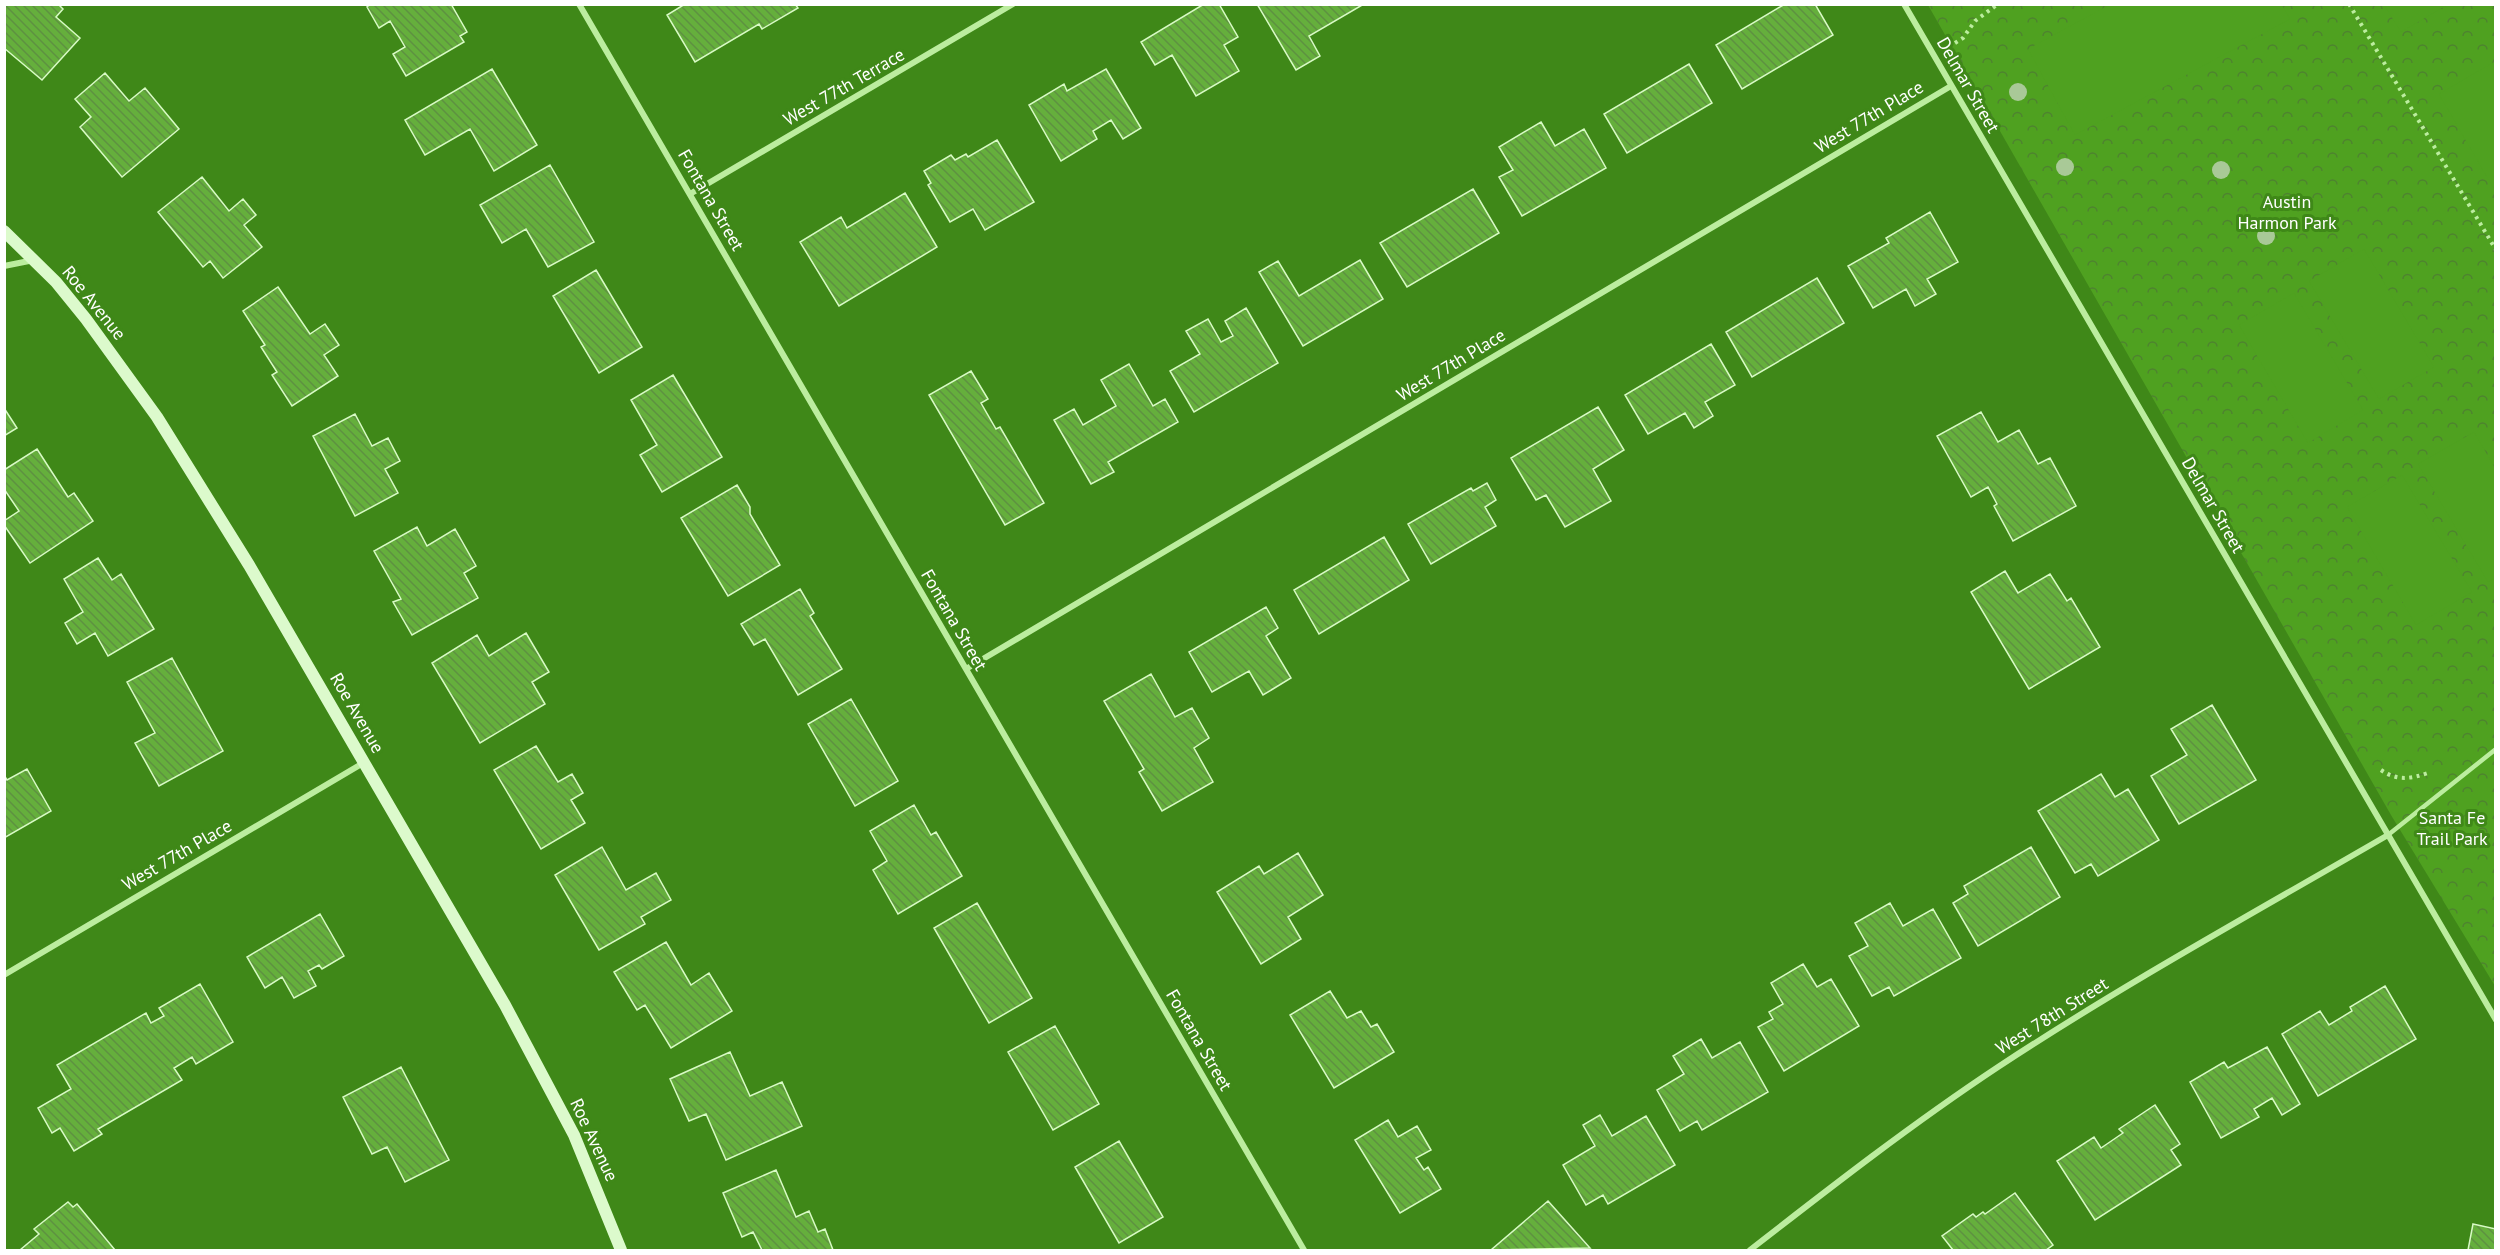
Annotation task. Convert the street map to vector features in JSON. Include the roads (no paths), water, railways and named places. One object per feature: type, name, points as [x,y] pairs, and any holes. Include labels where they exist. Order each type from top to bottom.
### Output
[{"type":"main road","name":"Roe Avenue","points":[[4,231],[34,260],[86,319],[157,417],[249,565],[505,1005],[574,1135],[621,1251]]},
{"type":"street","name":"Fontana Street","points":[[579,4],[1304,1251]]},
{"type":"street","name":"West 77th Terrace","points":[[690,195],[1013,4]]},
{"type":"street","name":"Delmar Street","points":[[1904,4],[2496,1020]]},
{"type":"street","name":"West 77th Place","points":[[966,669],[1951,86]]},
{"type":"street","points":[[4,266],[34,260]]},
{"type":"street","name":"West 77th Place","points":[[4,975],[365,762]]},
{"type":"street","name":"West 78th Street","points":[[1750,1251],[1870,1156],[1998,1067],[2120,991],[2388,835]]},
{"type":"lane","points":[[2388,835],[2496,749]]},
{"type":"park label","name":"Austin Harmon Park","points":[[2287,212]]},
{"type":"park label","name":"Santa Fe Trail Park","points":[[2452,828]]}]
